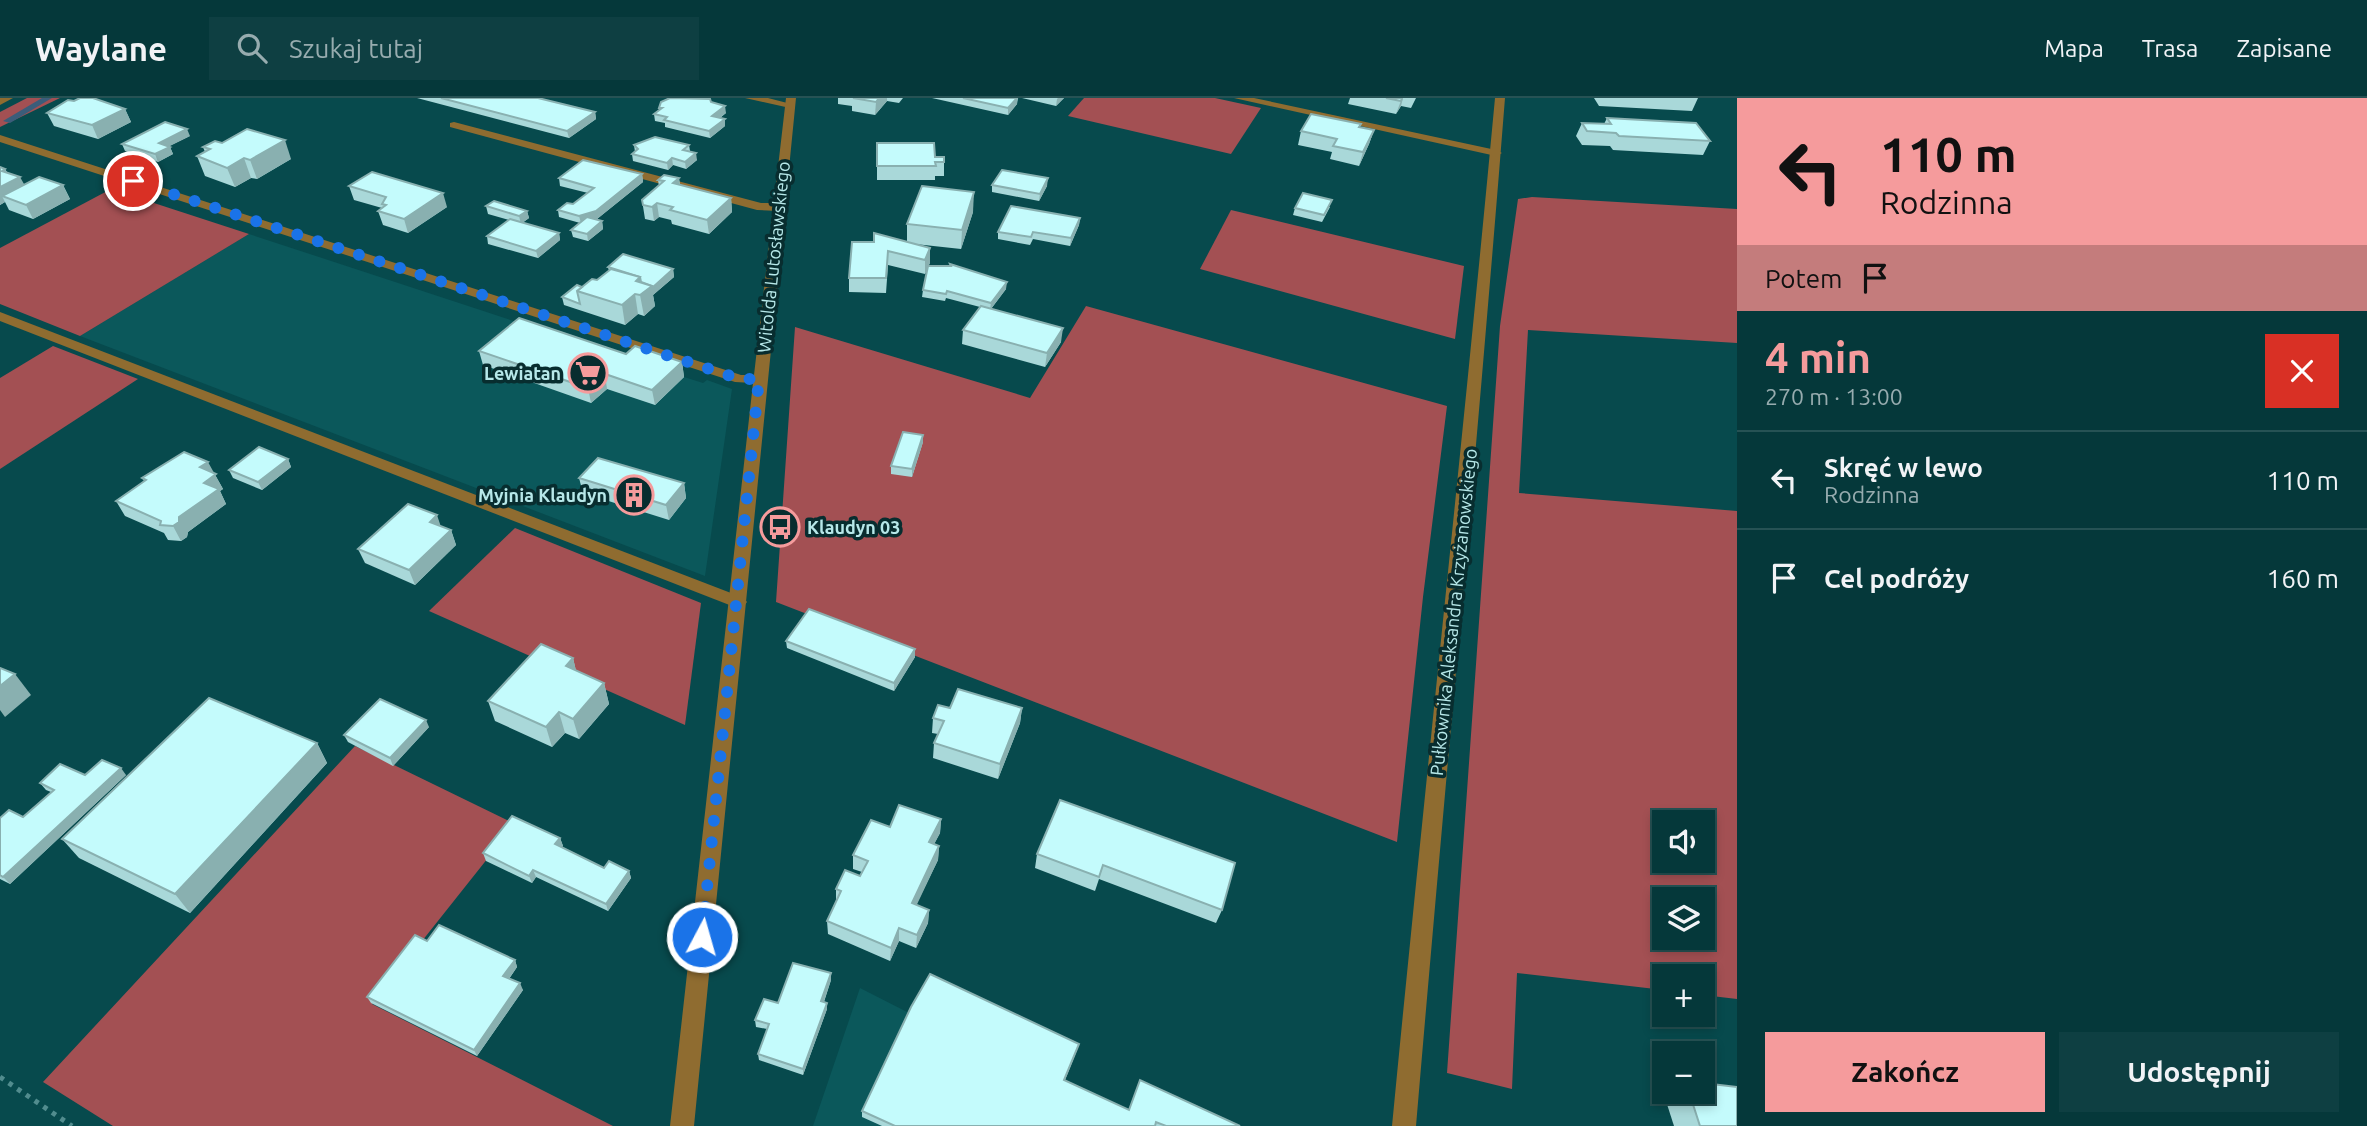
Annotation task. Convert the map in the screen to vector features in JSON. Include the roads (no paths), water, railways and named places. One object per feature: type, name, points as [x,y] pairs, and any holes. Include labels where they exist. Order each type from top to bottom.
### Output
[{"type":"street","points":[[0,102],[8,98]]},
{"type":"street","points":[[750,98],[790,101]]},
{"type":"street","points":[[1239,98],[1496,153]]},
{"type":"street","name":"Pułkownika Aleksandra Krzyżanowskiego","points":[[1404,1126],[1442,707],[1473,421],[1500,98]]},
{"type":"street","name":"Witolda Lutosławskiego","points":[[682,1126],[790,101]]},
{"type":"street","points":[[454,125],[761,207],[779,208]]},
{"type":"street","points":[[0,138],[740,379],[759,379]]},
{"type":"street","points":[[0,316],[738,601]]},
{"type":"waterway","points":[[7,121],[48,98]]},
{"type":"place","name":"Lewiatan","points":[[588,373]]},
{"type":"place","name":"Myjnia Klaudyn","points":[[634,495]]},
{"type":"place","name":"Klaudyn 03","points":[[780,527]]}]
